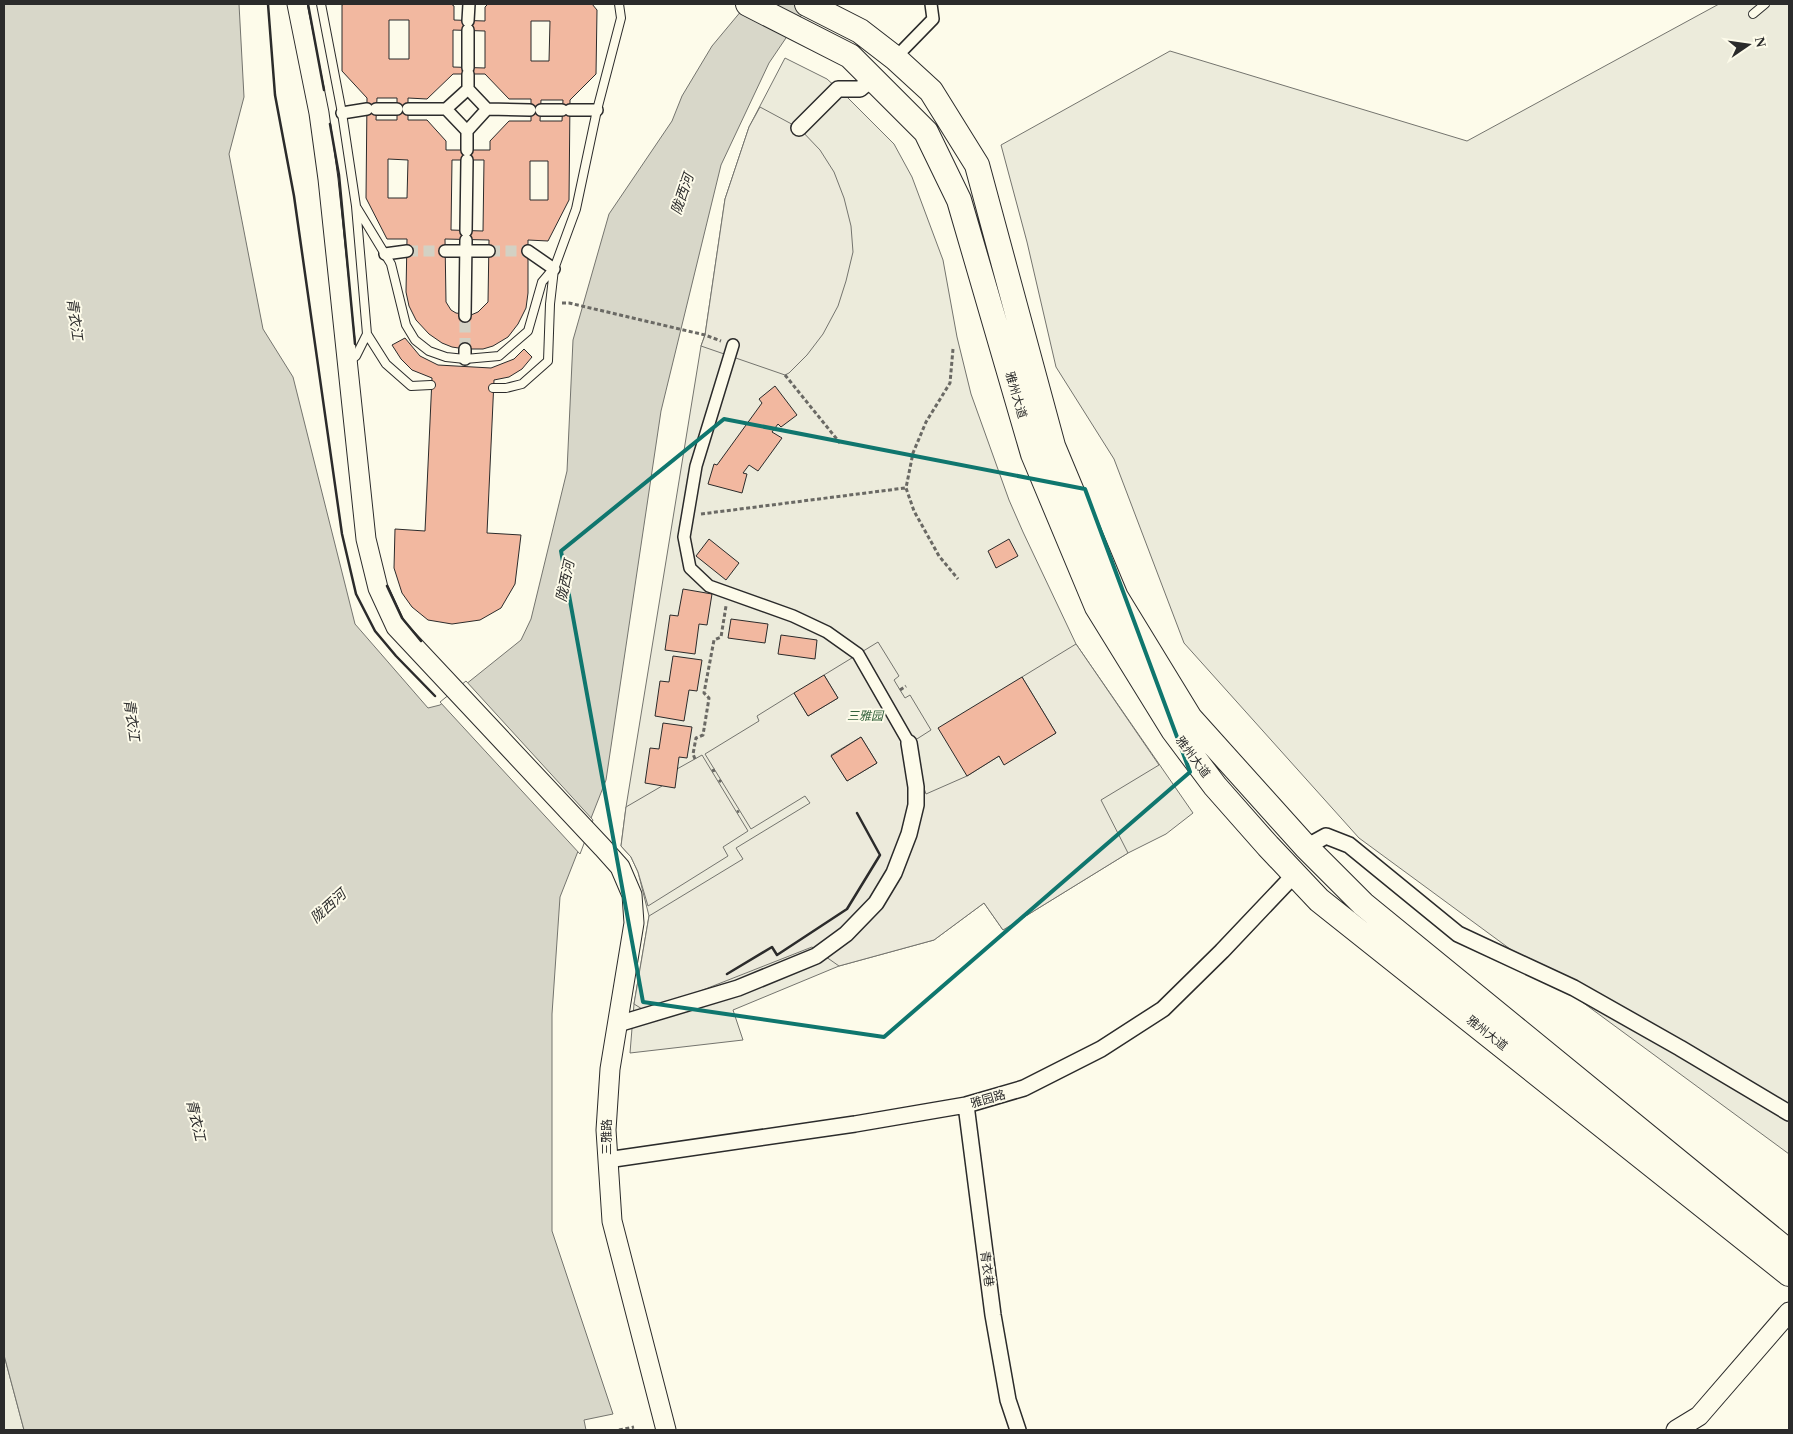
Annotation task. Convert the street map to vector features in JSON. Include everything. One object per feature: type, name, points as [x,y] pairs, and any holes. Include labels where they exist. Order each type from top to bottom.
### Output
[{"type":"main road","name":"雅州大道","points":[[748,4],[850,56],[926,132],[959,200],[1033,454],[1097,607],[1173,730],[1215,786],[1319,900],[1789,1274]]},
{"type":"main road","name":"雅州大道","points":[[807,4],[860,31],[931,91],[977,165],[1053,446],[1116,597],[1190,718],[1306,847],[1363,904],[1789,1252]]},
{"type":"street","name":"三雅路","points":[[297,4],[321,122],[366,538],[378,588],[396,627],[620,867],[632,895],[634,923],[610,1069],[606,1130],[607,1160],[612,1221],[666,1430]]},
{"type":"street","points":[[468,4],[468,90],[487,110]]},
{"type":"street","points":[[894,58],[933,19],[931,4]]},
{"type":"street","points":[[799,128],[838,89],[860,89],[873,78]]},
{"type":"street","points":[[342,113],[372,109],[446,109],[468,90]]},
{"type":"street","points":[[446,109],[467,131]]},
{"type":"street","points":[[465,316],[467,131],[487,110],[597,110]]},
{"type":"street","points":[[445,251],[466,241]]},
{"type":"street","points":[[466,241],[489,252]]},
{"type":"street","points":[[385,254],[407,251]]},
{"type":"street","points":[[528,252],[554,269]]},
{"type":"street","points":[[618,1024],[738,988],[816,956],[846,934],[876,903],[894,873],[909,834],[916,805],[916,787],[909,743],[858,654],[827,632],[792,616],[709,586],[690,568],[684,537],[696,466],[733,345]]},
{"type":"street","points":[[1306,847],[1326,836],[1349,845],[1458,934],[1574,988],[1789,1113]]},
{"type":"street","name":"雅园路","points":[[607,1160],[856,1124],[966,1105],[1024,1088],[1101,1049],[1164,1009],[1295,874]]},
{"type":"street","name":"青衣巷","points":[[966,1105],[994,1315],[1008,1400],[1018,1430]]},
{"type":"street","points":[[1676,1430],[1699,1416],[1789,1312]]},
{"type":"lane","points":[[321,4],[342,113],[356,206],[367,334],[386,364],[411,386],[431,386]]},
{"type":"lane","points":[[493,388],[506,388],[522,384],[548,361],[550,304],[554,269],[576,209],[597,110],[621,18],[619,4]]},
{"type":"lane","points":[[1753,14],[1765,4]]},
{"type":"lane","points":[[356,206],[391,264],[406,325],[416,340],[429,351],[446,358],[465,354],[499,356],[528,330],[542,282],[554,269]]},
{"type":"lane","points":[[347,363],[356,356],[367,334]]},
{"type":"path","points":[[570,303],[705,335]]},
{"type":"path","points":[[953,349],[950,383],[926,422],[913,453],[906,488],[914,511],[939,556],[958,579]]},
{"type":"path","points":[[785,375],[840,443]]},
{"type":"path","points":[[688,516],[906,488]]},
{"type":"path","points":[[695,759],[692,754],[696,738],[703,736],[709,698],[704,693],[714,640],[721,637],[728,593]]},
{"type":"path","points":[[900,690],[906,686]]},
{"type":"path","points":[[619,1430],[634,1427]]},
{"type":"highlighted area","points":[[724,419],[1085,489],[1190,772],[884,1037],[643,1002],[561,551]]},
{"type":"green space","points":[[1719,4],[1789,4],[1789,1154],[1359,838],[1184,643],[1114,459],[1056,367],[1027,242],[1001,145],[1170,51],[1467,141]]},
{"type":"green space","name":"三雅园","points":[[785,58],[827,79],[848,98],[894,144],[912,177],[943,260],[957,337],[971,394],[1009,500],[1023,532],[1076,644],[1193,813],[1166,834],[1128,853],[1003,930],[984,903],[934,940],[839,966],[733,1010],[743,1040],[630,1053],[634,1004],[649,916],[638,872],[631,857],[621,846],[626,807],[701,346],[705,335],[725,199],[749,127]]},
{"type":"green space","points":[[4,1355],[24,1430],[4,1430]]},
{"type":"shaded area","points":[[760,107],[799,128],[820,150],[834,172],[844,198],[851,226],[853,252],[838,306],[823,334],[807,355],[785,375],[701,346],[705,335],[725,199],[749,127]]},
{"type":"shaded area","points":[[878,642],[899,676],[894,680],[900,690],[905,698],[910,695],[931,730],[909,744],[926,794],[967,776],[999,756],[1004,764],[1056,733],[1022,677],[1076,644],[1159,765],[1101,800],[1128,853],[1003,930],[984,903],[934,940],[839,966],[812,947],[647,1012],[634,1004],[649,916],[743,859],[736,848],[810,803],[805,796],[751,829],[705,754],[759,721],[757,716],[794,693],[808,716],[838,698],[824,675]],"holes":[[[861,737],[877,763],[847,781],[831,755]]]},
{"type":"shaded area","points":[[702,755],[748,831],[723,847],[728,856],[648,906],[638,872],[631,857],[621,846],[626,807],[662,786],[677,769]]},
{"type":"water","points":[[4,4],[239,4],[244,97],[229,154],[263,329],[293,377],[355,624],[428,708],[440,705],[521,640],[531,619],[567,471],[573,340],[609,214],[672,121],[682,96],[712,46],[747,4],[809,4],[769,63],[721,165],[661,411],[606,780],[560,897],[552,1014],[552,1231],[613,1414],[584,1420],[586,1430],[24,1430],[4,1355]]},
{"type":"pier","points":[[466,681],[593,820],[580,854],[440,702]]},
{"type":"building","points":[[451,4],[454,6],[454,20],[485,21],[485,7],[488,4],[592,4],[597,10],[596,74],[570,100],[569,200],[548,241],[528,240],[528,293],[526,308],[518,324],[508,337],[493,346],[483,349],[465,349],[442,343],[429,334],[416,320],[409,306],[406,292],[407,239],[387,239],[366,198],[367,98],[342,71],[342,5]],"holes":[[[389,20],[409,20],[409,59],[389,59]],[[531,21],[550,21],[549,61],[531,61]],[[453,30],[485,31],[485,68],[453,67]],[[453,74],[485,74],[509,99],[531,99],[531,121],[509,121],[490,141],[490,150],[446,150],[446,141],[427,120],[408,120],[408,98],[427,99]],[[377,98],[397,98],[397,120],[376,120]],[[541,100],[563,100],[562,121],[540,121]],[[388,159],[408,160],[407,198],[388,198]],[[452,160],[484,160],[483,231],[451,230]],[[530,161],[548,161],[548,200],[530,200]],[[445,239],[489,240],[488,302],[478,312],[471,315],[456,313],[451,310],[446,302]]]},
{"type":"building","points":[[405,338],[420,356],[438,365],[491,368],[514,359],[524,349],[532,357],[522,369],[509,377],[494,380],[487,533],[521,535],[515,584],[501,608],[480,620],[452,624],[428,620],[412,607],[402,593],[394,568],[395,529],[425,531],[432,378],[412,370],[401,359],[392,345]]},
{"type":"building","points":[[775,386],[797,415],[781,427],[778,424],[772,432],[782,438],[758,471],[749,465],[743,473],[747,474],[742,493],[708,484],[714,464],[717,465],[762,403],[759,399]]},
{"type":"building","points":[[709,539],[739,563],[726,580],[696,556]]},
{"type":"building","points":[[1009,539],[1018,556],[996,568],[988,551]]},
{"type":"building","points":[[683,589],[712,594],[707,625],[699,624],[695,654],[665,650],[670,615],[678,616]]},
{"type":"building","points":[[731,619],[768,624],[765,643],[728,638]]},
{"type":"building","points":[[781,635],[817,640],[815,659],[778,654]]},
{"type":"building","points":[[673,656],[702,660],[697,691],[689,690],[684,721],[655,716],[660,681],[669,682]]},
{"type":"building","points":[[824,675],[838,698],[808,716],[794,693]]},
{"type":"building","points":[[1022,677],[1056,733],[1004,765],[999,756],[967,776],[938,728]]},
{"type":"building","points":[[663,723],[692,727],[687,758],[679,757],[675,788],[645,783],[650,748],[659,749]]},
{"type":"building","points":[[861,737],[877,763],[847,781],[831,756]]},
{"type":"tunnel","points":[[407,251],[445,251]]},
{"type":"tunnel","points":[[489,251],[528,251]]},
{"type":"tunnel","points":[[465,316],[465,349]]},
{"type":"wall","points":[[268,4],[275,95],[294,196],[342,534],[356,594],[375,631],[396,656],[435,696]]},
{"type":"wall","points":[[308,4],[324,90]]},
{"type":"wall","points":[[330,124],[339,175],[355,344]]},
{"type":"wall","points":[[387,586],[402,618],[421,641]]},
{"type":"wall","points":[[727,974],[772,947],[777,955],[847,909],[880,855],[857,813]]},
{"type":"water label","name":"陇西河","points":[[682,194]]},
{"type":"water label","name":"青衣江","points":[[75,319]]},
{"type":"water label","name":"陇西河","points":[[565,581]]},
{"type":"water label","name":"青衣江","points":[[132,720]]},
{"type":"water label","name":"陇西河","points":[[328,906]]},
{"type":"water label","name":"青衣江","points":[[196,1120]]}]
